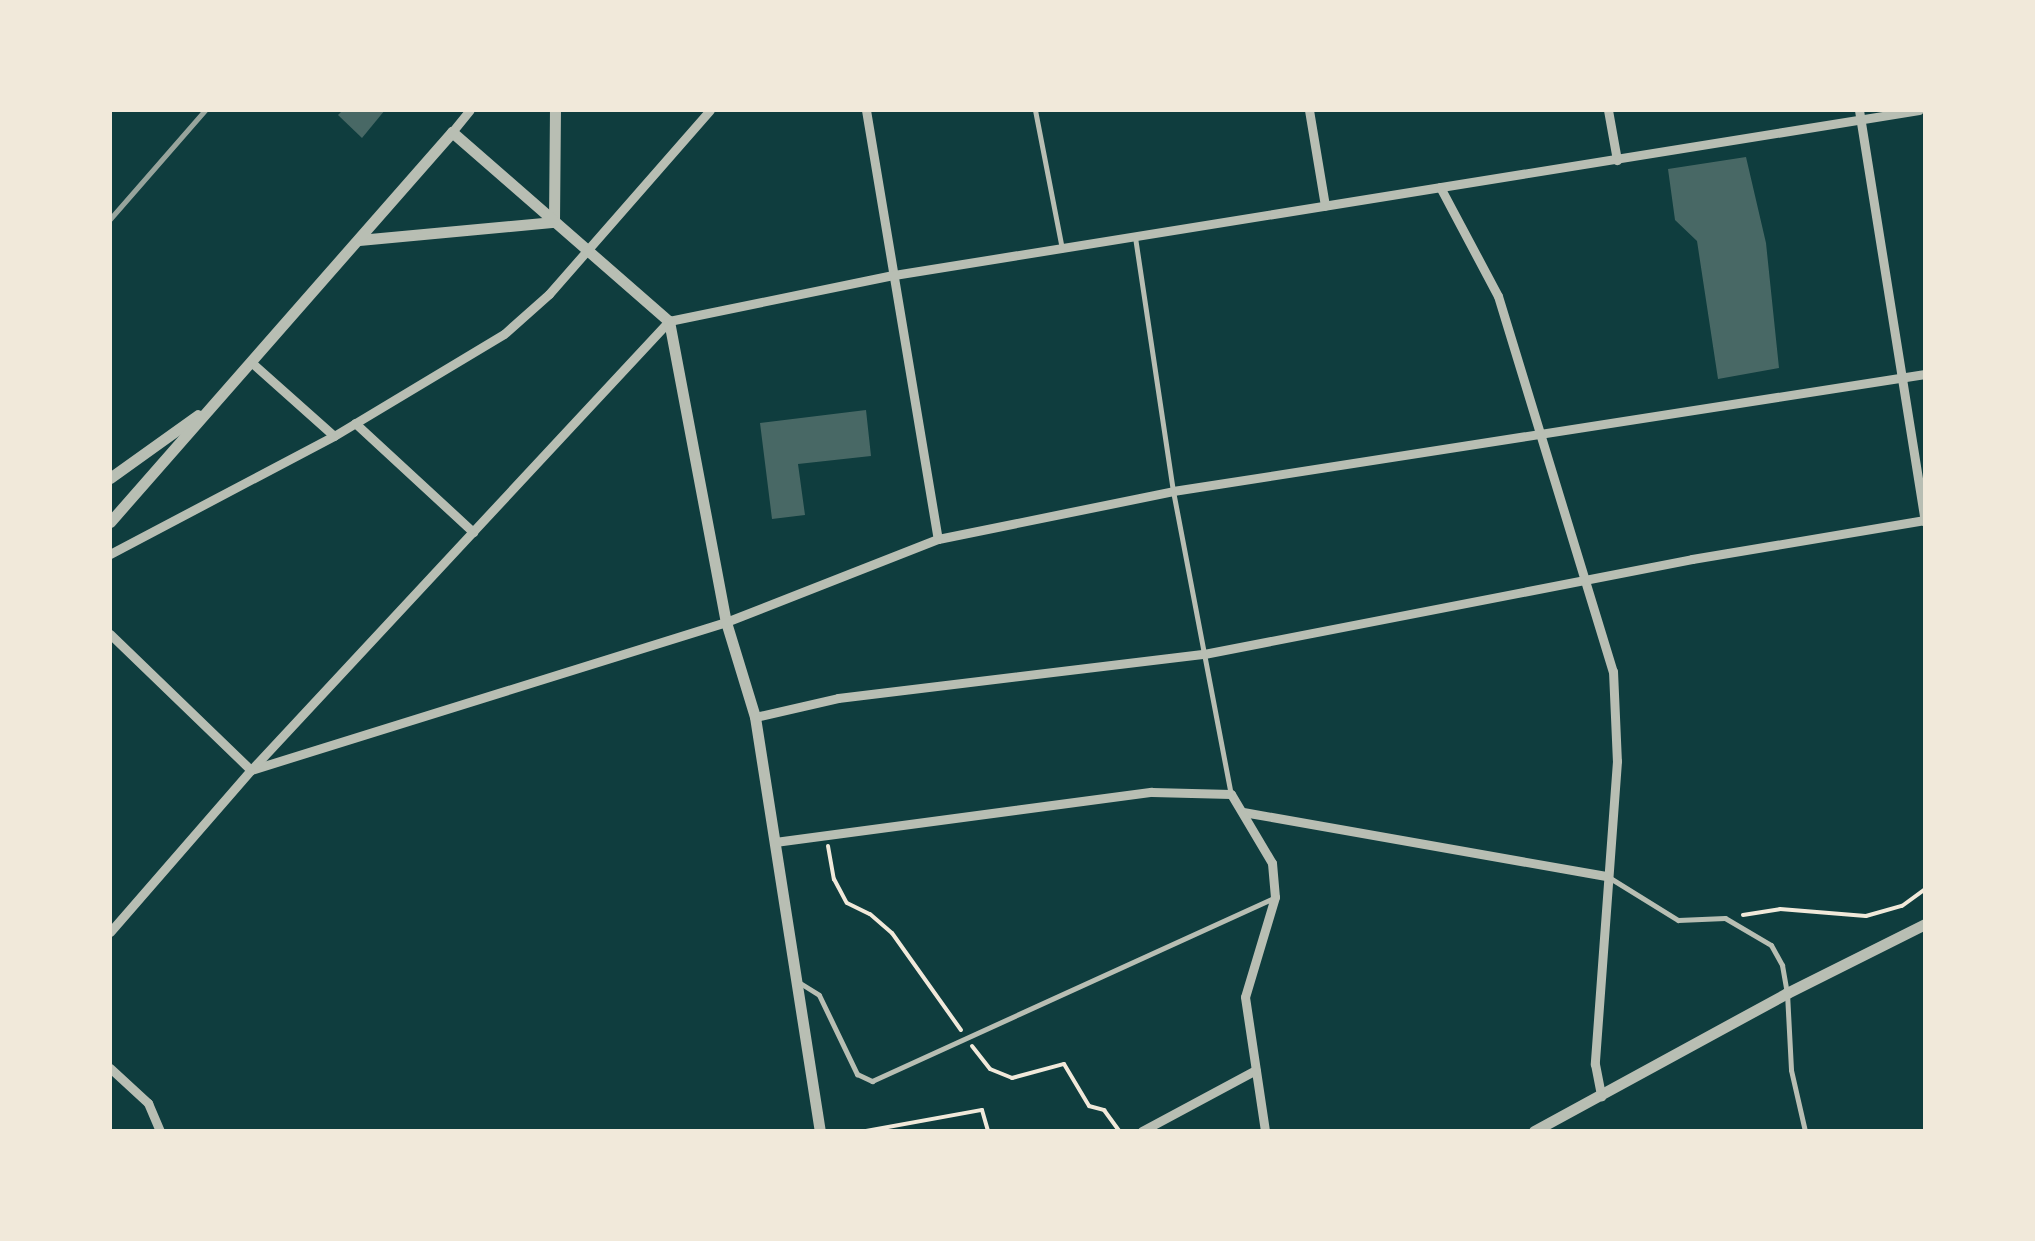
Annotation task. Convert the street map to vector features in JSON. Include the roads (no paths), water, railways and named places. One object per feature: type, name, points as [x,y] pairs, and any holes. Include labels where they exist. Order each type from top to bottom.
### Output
[{"type":"street","points":[[110,522],[470,110]]},
{"type":"street","points":[[554,222],[555,110]]},
{"type":"street","points":[[110,554],[334,436],[504,334],[549,294],[710,110]]},
{"type":"street","points":[[866,110],[938,540]]},
{"type":"street","points":[[1308,110],[1325,206]]},
{"type":"street","points":[[1608,110],[1618,160]]},
{"type":"street","points":[[110,932],[252,770],[669,321],[894,275],[1618,160],[1860,115],[1919,110]]},
{"type":"street","points":[[755,718],[838,698],[1204,654],[1586,580],[1925,522],[1860,115]]},
{"type":"street","points":[[452,132],[669,321],[726,622],[755,718],[800,982],[820,1131]]},
{"type":"street","points":[[1440,188],[1498,296],[1614,671],[1616,708],[1595,1064],[1602,1098]]},
{"type":"street","points":[[359,240],[554,222]]},
{"type":"street","points":[[250,362],[334,436]]},
{"type":"street","points":[[252,770],[726,622],[938,540],[1173,491],[1925,374]]},
{"type":"street","points":[[110,478],[217,401]]},
{"type":"street","points":[[356,422],[472,532]]},
{"type":"street","points":[[110,634],[252,770]]},
{"type":"street","points":[[774,842],[1152,792],[1231,794],[1272,863],[1276,897],[1245,997],[1266,1131]]},
{"type":"street","points":[[1243,812],[1607,876]]},
{"type":"street","points":[[1534,1131],[1602,1098],[1788,993],[1925,924]]},
{"type":"street","points":[[110,1068],[148,1103],[160,1131]]},
{"type":"street","points":[[1142,1131],[1256,1070]]},
{"type":"lane","points":[[1035,110],[1062,250]]},
{"type":"lane","points":[[1136,238],[1173,491],[1231,794]]},
{"type":"lane","points":[[1607,876],[1678,920],[1725,918],[1771,945],[1782,965],[1788,993],[1791,1070],[1805,1131]]},
{"type":"lane","points":[[800,982],[818,994],[857,1074],[872,1081],[1276,897]]},
{"type":"railway","points":[[110,219],[205,110]]}]
